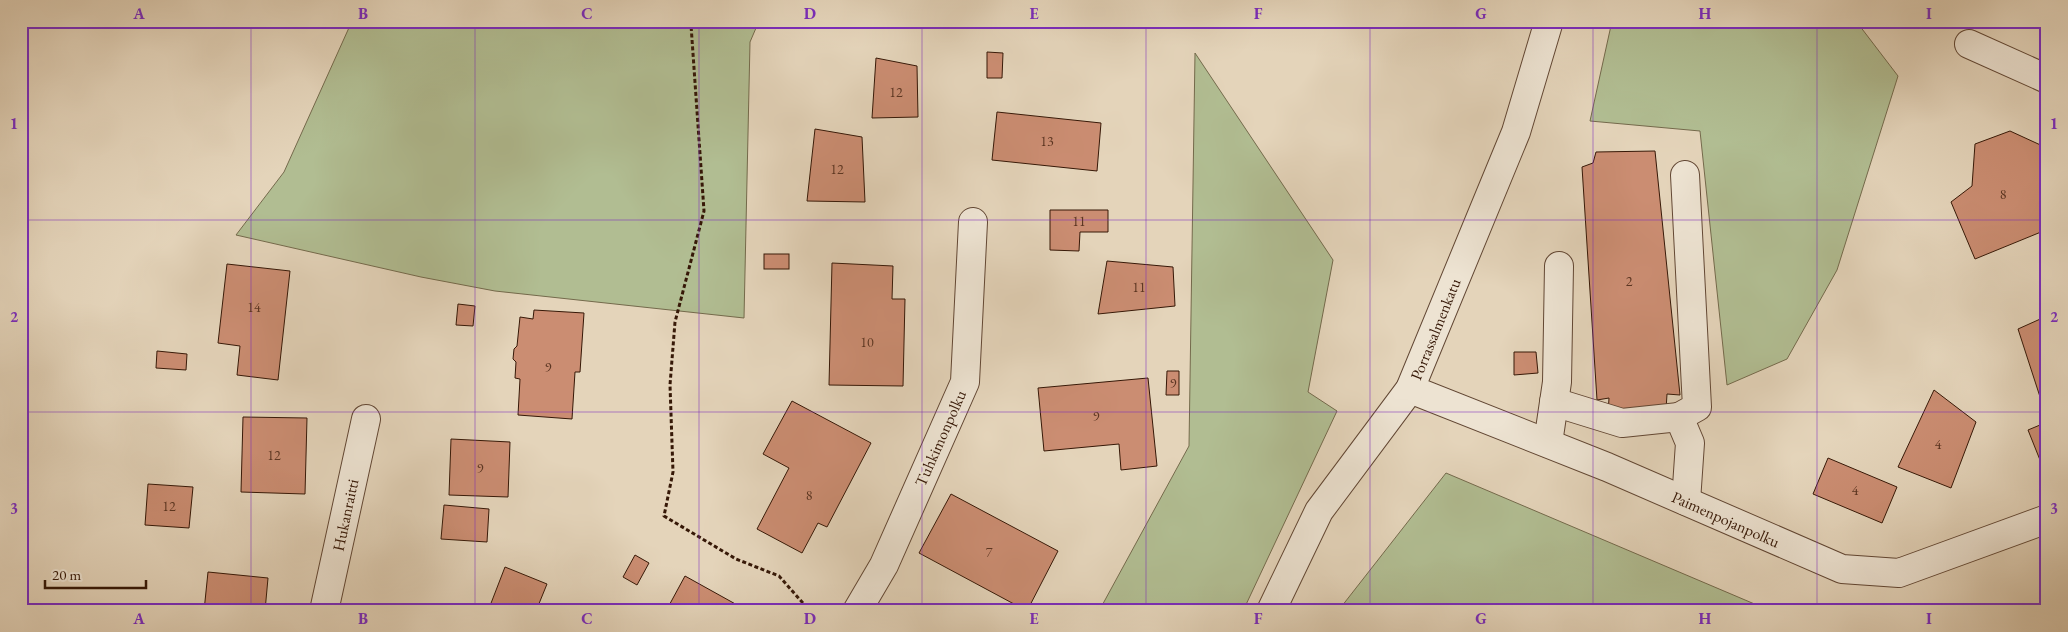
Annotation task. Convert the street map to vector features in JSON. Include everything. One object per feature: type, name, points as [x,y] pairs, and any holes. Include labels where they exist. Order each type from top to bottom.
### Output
[{"type":"street","name":"Porrassalmenkatu","points":[[1271,611],[1319,511],[1410,389],[1516,132],[1549,21]]},
{"type":"street","points":[[1970,44],[2047,79]]},
{"type":"street","points":[[1554,402],[1622,423],[1679,416],[1697,407],[1685,175]]},
{"type":"street","name":"Tuhkimonpolku","points":[[857,611],[884,565],[965,382],[973,222]]},
{"type":"street","points":[[1548,443],[1557,382],[1559,266]]},
{"type":"street","name":"Paimenpojanpolku","points":[[1410,389],[1548,443],[1842,569],[1899,573],[2047,519]]},
{"type":"street","points":[[1679,416],[1690,443],[1686,501]]},
{"type":"street","name":"Hukanraitti","points":[[324,611],[366,419]]},
{"type":"path","points":[[693,21],[691,25],[704,211],[675,322],[670,385],[673,472],[664,516],[736,559],[779,576],[810,611]]},
{"type":"green space","points":[[352,21],[759,21],[750,42],[744,318],[495,291],[421,277],[236,235],[284,172]]},
{"type":"green space","points":[[1612,21],[1856,21],[1898,76],[1837,270],[1787,359],[1727,385],[1700,131],[1590,121]]},
{"type":"green space","points":[[1195,53],[1333,260],[1308,392],[1337,411],[1243,611],[1099,611],[1189,446]]},
{"type":"green space","points":[[1446,473],[1771,611],[1338,611]]},
{"type":"building","points":[[987,52],[1003,53],[1002,78],[987,78]]},
{"type":"building","points":[[876,58],[917,66],[918,117],[872,118]]},
{"type":"building","points":[[997,112],[1101,123],[1097,171],[992,160]]},
{"type":"building","points":[[815,129],[862,137],[865,202],[807,201]]},
{"type":"building","points":[[2010,131],[2047,148],[2047,183],[2041,232],[1975,259],[1951,202],[1972,186],[1975,144]]},
{"type":"building","points":[[1655,151],[1680,395],[1667,394],[1666,410],[1608,414],[1609,398],[1597,400],[1582,167],[1593,163],[1596,152]]},
{"type":"building","points":[[1050,210],[1108,210],[1108,232],[1080,232],[1079,251],[1050,250]]},
{"type":"building","points":[[764,254],[789,254],[789,269],[764,269]]},
{"type":"building","points":[[1107,261],[1173,267],[1175,306],[1098,314]]},
{"type":"building","points":[[832,263],[893,266],[892,299],[905,299],[903,386],[829,385]]},
{"type":"building","points":[[227,264],[290,271],[278,380],[237,375],[240,346],[218,343]]},
{"type":"building","points":[[458,304],[475,306],[473,326],[456,325]]},
{"type":"building","points":[[534,310],[584,313],[580,372],[575,372],[572,419],[518,415],[520,379],[515,378],[516,362],[513,359],[514,349],[517,346],[520,317],[533,319]]},
{"type":"building","points":[[2047,316],[2047,399],[2042,403],[2018,329]]},
{"type":"building","points":[[157,351],[187,354],[186,370],[156,368]]},
{"type":"building","points":[[1514,352],[1536,352],[1538,373],[1514,375]]},
{"type":"building","points":[[1167,371],[1179,371],[1179,395],[1166,395]]},
{"type":"building","points":[[1148,378],[1157,466],[1121,470],[1119,444],[1044,451],[1038,388]]},
{"type":"building","points":[[1934,390],[1976,422],[1951,488],[1898,467]]},
{"type":"building","points":[[792,401],[871,443],[827,527],[818,523],[802,553],[757,529],[789,468],[763,454]]},
{"type":"building","points":[[243,417],[307,418],[305,494],[241,492]]},
{"type":"building","points":[[2040,425],[2043,433],[2047,431],[2047,469],[2044,470],[2028,430]]},
{"type":"building","points":[[451,439],[510,442],[508,497],[449,495]]},
{"type":"building","points":[[1828,458],[1897,487],[1882,523],[1813,494]]},
{"type":"building","points":[[148,484],[193,487],[189,528],[145,525]]},
{"type":"building","points":[[951,494],[1058,551],[1027,611],[919,553]]},
{"type":"building","points":[[444,505],[489,509],[487,542],[441,539]]},
{"type":"building","points":[[635,555],[649,563],[637,585],[623,577]]},
{"type":"building","points":[[505,567],[547,584],[536,611],[488,611]]},
{"type":"building","points":[[208,572],[268,578],[265,611],[204,611]]},
{"type":"building","points":[[685,576],[748,611],[666,611]]},
{"type":"building","points":[[912,604],[924,611],[908,611]]}]
